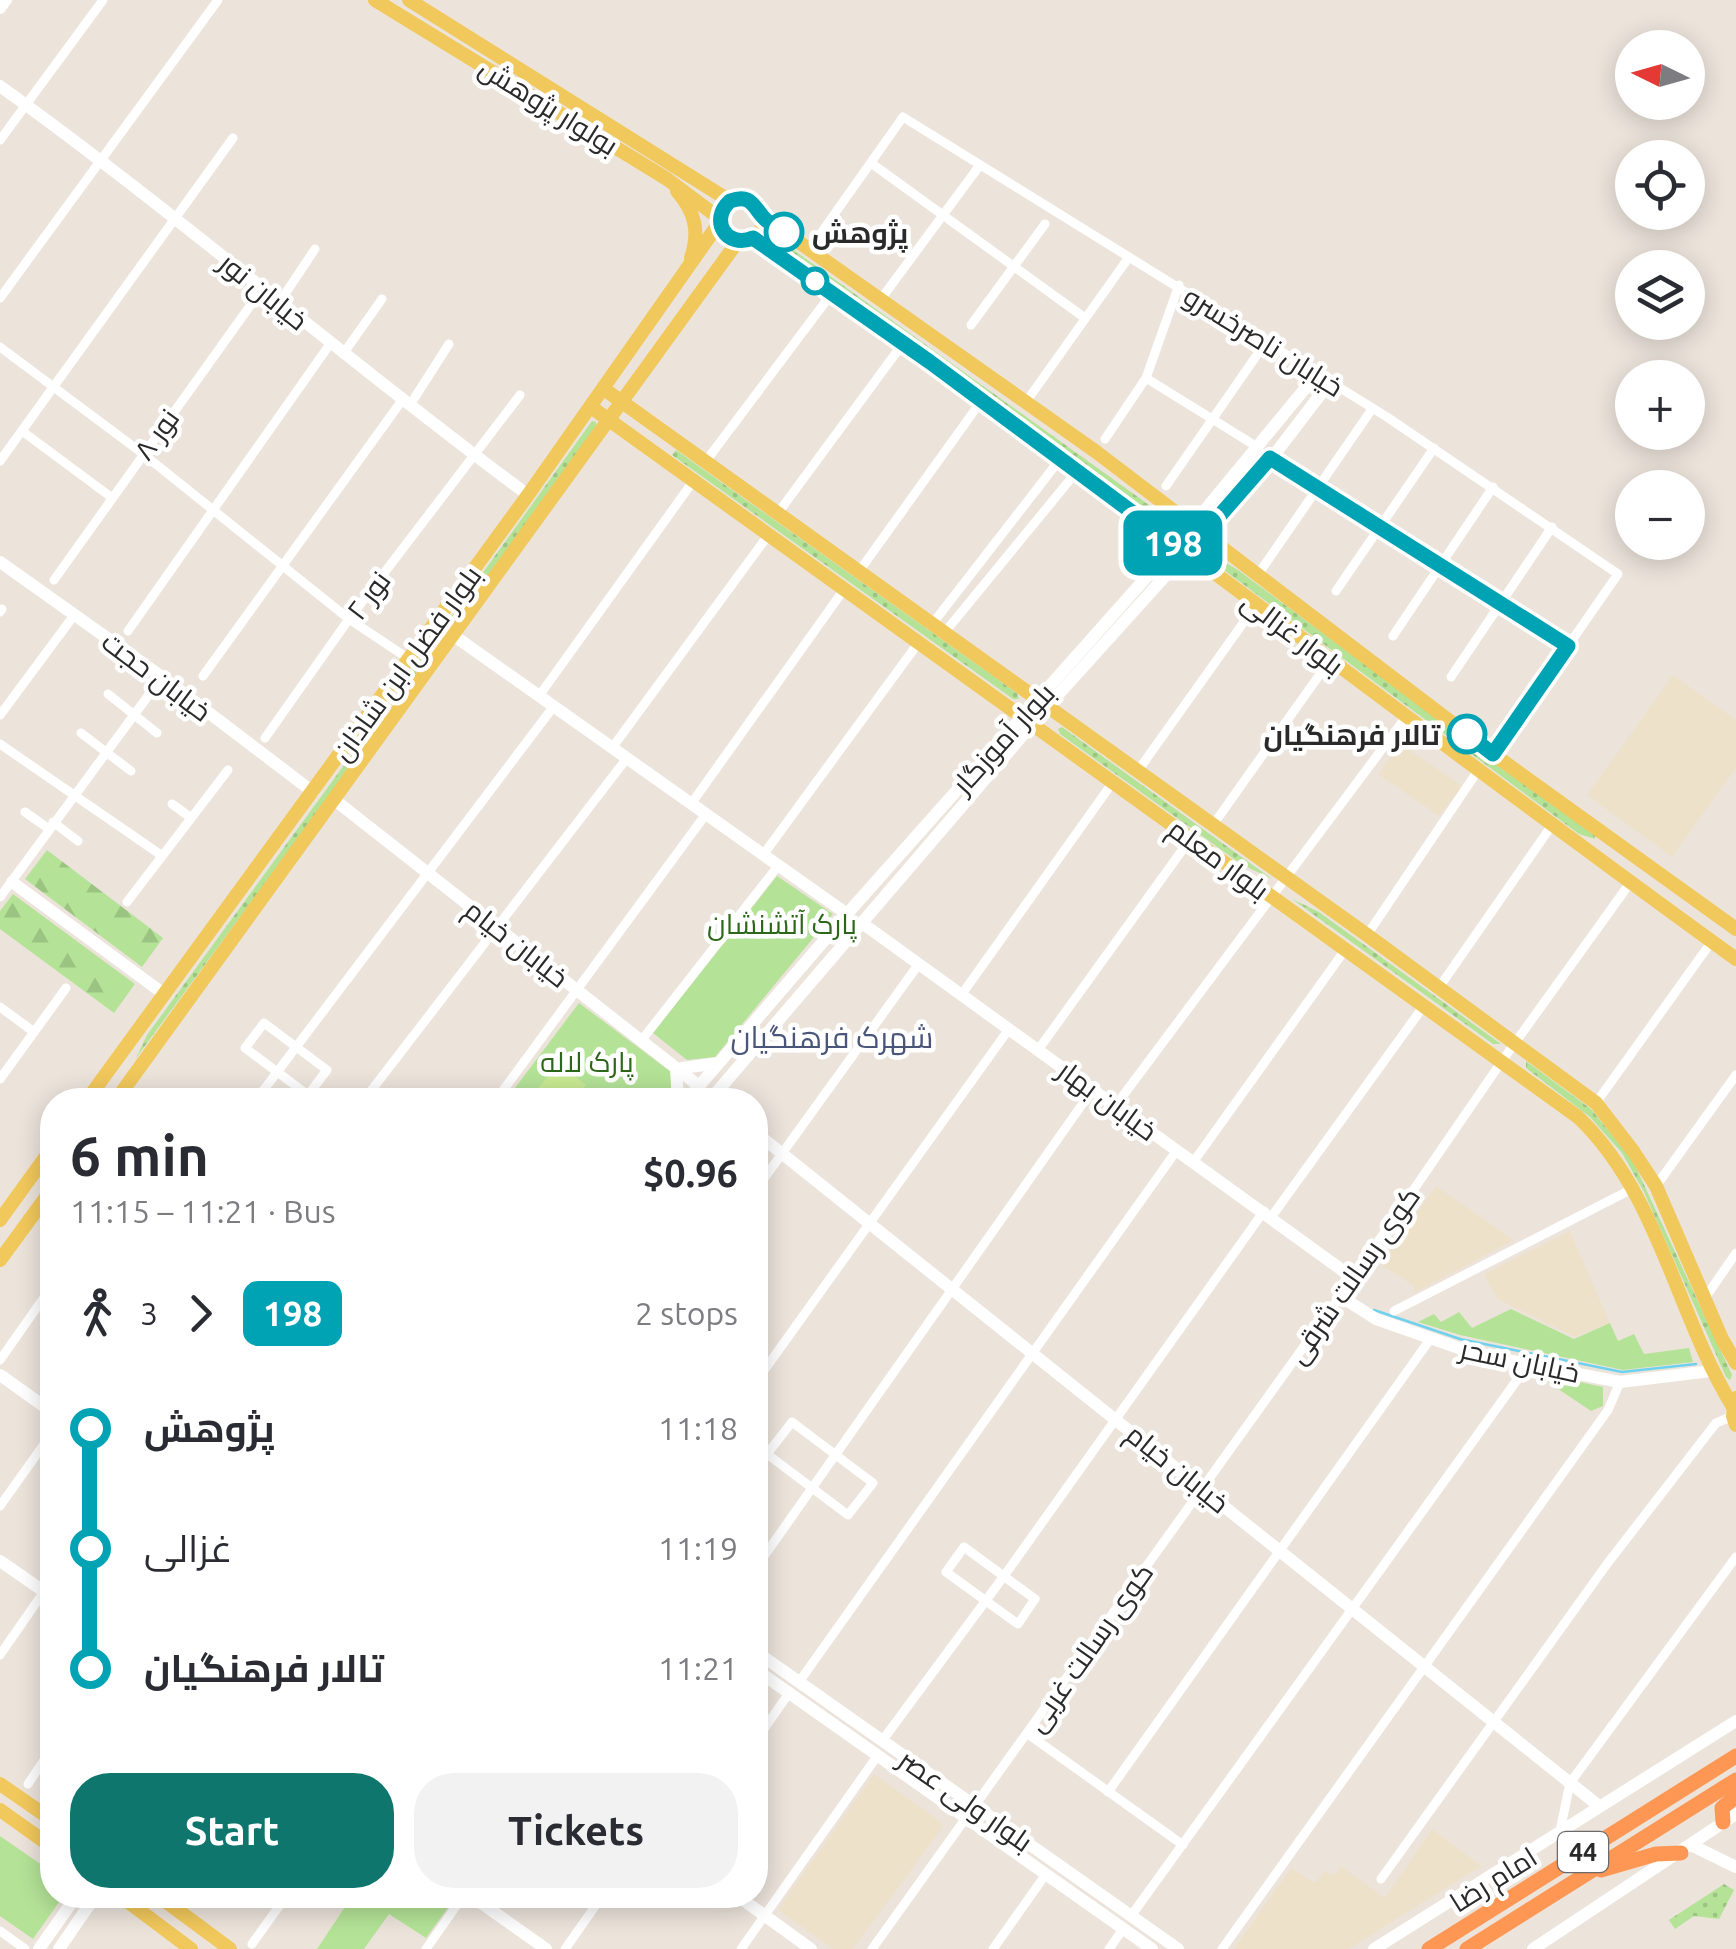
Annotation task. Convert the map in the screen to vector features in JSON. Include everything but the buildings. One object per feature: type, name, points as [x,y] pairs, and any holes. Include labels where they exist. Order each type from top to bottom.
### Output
[{"type":"highway","name":"امام رضا","points":[[1430,1949],[1736,1756]]},
{"type":"highway","name":"امام رضا","points":[[1467,1949],[1736,1780]]},
{"type":"highway","points":[[1729,1818],[1722,1808],[1736,1796]]},
{"type":"highway","points":[[1582,1875],[1687,1849]]},
{"type":"main road","points":[[0,8],[6,0]]},
{"type":"main road","name":"بولوار پژوهش","points":[[375,0],[667,179],[719,220]]},
{"type":"main road","name":"بولوار پژوهش","points":[[409,0],[730,201]]},
{"type":"main road","name":"خیابان نور","points":[[0,86],[101,160],[330,344],[528,495]]},
{"type":"main road","points":[[667,179],[696,220],[696,244],[686,272]]},
{"type":"main road","points":[[738,198],[754,202],[762,216],[759,231],[745,239],[726,235],[719,220],[730,201],[738,198]]},
{"type":"main road","name":"بلوار غزالی","points":[[762,216],[1026,402],[1493,754],[1736,928]]},
{"type":"main road","name":"بلوار فضل ابن شاذان","points":[[96,1088],[528,495],[719,220]]},
{"type":"main road","name":"بلوار غزالی","points":[[745,239],[904,342],[1478,772],[1736,959]]},
{"type":"main road","name":"بلوار فضل ابن شاذان","points":[[124,1088],[608,420],[745,239]]},
{"type":"main road","name":"بلوار آموزگار","points":[[699,1086],[846,914],[1181,549],[1259,448],[1324,378]]},
{"type":"main road","name":"بلوار آموزگار","points":[[1196,531],[1270,458],[1324,378]]},
{"type":"main road","name":"بلوار معلم","points":[[604,389],[1213,824],[1596,1104],[1656,1186],[1736,1363]]},
{"type":"main road","name":"بلوار معلم","points":[[591,407],[1590,1128],[1634,1188],[1711,1370],[1734,1411]]},
{"type":"main road","points":[[662,458],[677,440]]},
{"type":"main road","name":"خیابان حجت","points":[[0,562],[162,677],[313,792]]},
{"type":"main road","points":[[453,634],[846,914]]},
{"type":"main road","points":[[382,696],[402,707]]},
{"type":"main road","name":"بلوار آموزگار","points":[[721,1088],[1028,719]]},
{"type":"main road","name":"خیابان خیام","points":[[336,800],[699,1086]]},
{"type":"main road","points":[[1599,860],[1612,842]]},
{"type":"main road","points":[[12,882],[164,994]]},
{"type":"main road","name":"خیابان بهار","points":[[862,923],[1353,1278]]},
{"type":"main road","points":[[776,997],[788,1009]]},
{"type":"main road","points":[[677,1088],[676,1069],[718,1064]]},
{"type":"main road","points":[[111,1067],[130,1080]]},
{"type":"main road","name":"خیابان خیام","points":[[768,1143],[1599,1806]]},
{"type":"main road","points":[[0,1220],[40,1165]]},
{"type":"main road","points":[[0,1260],[40,1205]]},
{"type":"main road","name":"خیابان سحر","points":[[1340,1296],[1376,1319],[1476,1354],[1620,1382],[1711,1370]]},
{"type":"main road","points":[[0,1376],[40,1404]]},
{"type":"main road","points":[[0,1560],[40,1584]]},
{"type":"main road","name":"بلوار ولی عصر","points":[[768,1663],[878,1756],[1178,1949]]},
{"type":"main road","name":"بلوار ولی عصر","points":[[768,1675],[882,1741],[1046,1874],[1152,1949]]},
{"type":"main road","points":[[1374,1949],[1736,1721]]},
{"type":"main road","points":[[0,1784],[40,1812]]},
{"type":"main road","points":[[0,1810],[40,1838]]},
{"type":"main road","points":[[1533,1949],[1729,1818]]},
{"type":"main road","points":[[1687,1849],[1736,1867]]},
{"type":"main road","points":[[39,1949],[68,1908]]},
{"type":"main road","points":[[58,1949],[87,1908]]},
{"type":"main road","points":[[136,1908],[191,1949]]},
{"type":"main road","points":[[174,1908],[230,1949]]},
{"type":"main road","points":[[486,1908],[546,1949]]},
{"type":"main road","points":[[753,1908],[811,1949]]},
{"type":"main road","points":[[165,1930],[166,1916],[178,1911]]},
{"type":"street","points":[[0,140],[103,0]]},
{"type":"street","points":[[0,298],[218,0]]},
{"type":"street","name":"خیابان ناصرخسرو","points":[[871,163],[904,117],[1372,408],[1552,526],[1618,574],[1568,646]]},
{"type":"street","points":[[0,461],[233,138]]},
{"type":"street","points":[[809,250],[871,163],[1085,318]]},
{"type":"street","points":[[882,299],[980,164]]},
{"type":"street","points":[[970,324],[1045,224]]},
{"type":"street","points":[[279,302],[315,249]]},
{"type":"street","points":[[1026,402],[1129,258]]},
{"type":"street","points":[[1105,439],[1146,378],[1179,287]]},
{"type":"street","name":"نور ۸","points":[[54,580],[262,290]]},
{"type":"street","points":[[706,461],[832,293]]},
{"type":"street","points":[[343,354],[382,298]]},
{"type":"street","points":[[778,512],[904,342]]},
{"type":"street","points":[[1166,486],[1266,342]]},
{"type":"street","points":[[128,631],[330,344]]},
{"type":"street","points":[[202,676],[449,344]]},
{"type":"street","points":[[0,347],[142,453],[350,619],[409,659]]},
{"type":"street","points":[[1146,378],[1259,448]]},
{"type":"street","name":"نور ۲","points":[[265,738],[520,396]]},
{"type":"street","points":[[860,570],[982,400]]},
{"type":"street","points":[[1257,576],[1372,408]]},
{"type":"street","points":[[22,431],[111,497]]},
{"type":"street","points":[[1336,591],[1434,448]]},
{"type":"street","points":[[939,628],[1062,458]]},
{"type":"street","points":[[1270,458],[1568,646],[1493,754]]},
{"type":"street","points":[[939,628],[1014,548],[1078,470]]},
{"type":"street","points":[[539,696],[694,480]]},
{"type":"street","points":[[1393,636],[1493,487]]},
{"type":"street","points":[[1451,677],[1552,526]]},
{"type":"street","points":[[612,748],[768,534]]},
{"type":"street","points":[[691,804],[845,588]]},
{"type":"street","points":[[1137,772],[1256,605]]},
{"type":"street","points":[[0,715],[75,614]]},
{"type":"street","points":[[763,855],[919,642]]},
{"type":"street","points":[[1213,824],[1330,660]]},
{"type":"street","points":[[0,897],[162,677]]},
{"type":"street","points":[[108,694],[157,733]]},
{"type":"street","points":[[265,1088],[554,706]]},
{"type":"street","points":[[1116,1105],[1406,717]]},
{"type":"street","points":[[80,732],[131,771]]},
{"type":"street","points":[[0,744],[161,855]]},
{"type":"street","points":[[373,1088],[626,758]]},
{"type":"street","points":[[127,902],[228,770]]},
{"type":"street","points":[[1367,935],[1478,772]]},
{"type":"street","points":[[962,994],[1113,782]]},
{"type":"street","points":[[172,804],[190,817]]},
{"type":"street","points":[[25,812],[78,841]]},
{"type":"street","points":[[505,1088],[706,814]]},
{"type":"street","points":[[1438,989],[1552,826]]},
{"type":"street","points":[[1038,1050],[1191,838]]},
{"type":"street","points":[[641,1041],[778,866]]},
{"type":"street","name":"کوی رسالت شرقی","points":[[1202,1487],[1630,883]]},
{"type":"street","points":[[1596,1104],[1712,941]]},
{"type":"street","points":[[1194,1161],[1345,950]]},
{"type":"street","points":[[768,1173],[918,965]]},
{"type":"street","points":[[0,1079],[66,988]]},
{"type":"street","points":[[0,1006],[34,1032]]},
{"type":"street","points":[[882,1741],[1190,1314],[1423,1007]]},
{"type":"street","points":[[298,1088],[245,1048],[264,1023],[327,1070],[314,1088]]},
{"type":"street","points":[[768,1365],[1009,1028]]},
{"type":"street","points":[[1656,1186],[1736,1076]]},
{"type":"street","points":[[768,1551],[1093,1089]]},
{"type":"street","points":[[768,1724],[1177,1150]]},
{"type":"street","points":[[1394,1311],[1634,1188]]},
{"type":"street","points":[[1704,1298],[1736,1254]]},
{"type":"street","points":[[0,1360],[40,1304]]},
{"type":"street","points":[[1108,1792],[1431,1338]]},
{"type":"street","points":[[1132,1916],[1517,1380],[1522,1361]]},
{"type":"street","points":[[1222,1949],[1608,1410],[1620,1382]]},
{"type":"street","points":[[1381,1879],[1607,1564],[1716,1422],[1734,1411]]},
{"type":"street","points":[[768,1453],[792,1422],[873,1483],[848,1515],[768,1455]]},
{"type":"street","points":[[0,1506],[40,1450]]},
{"type":"street","name":"کوی رسالت غربی","points":[[872,1949],[1202,1487]]},
{"type":"street","points":[[964,1547],[1035,1599],[1018,1624],[986,1601],[946,1572],[964,1547]]},
{"type":"street","points":[[1560,1831],[1570,1782],[1736,1556]]},
{"type":"street","points":[[0,1655],[40,1603]]},
{"type":"street","points":[[1028,1734],[1184,1845]]},
{"type":"street","points":[[741,1949],[878,1756]]},
{"type":"street","points":[[28,1784],[40,1766]]},
{"type":"street","points":[[993,1949],[1046,1874]]},
{"type":"street","points":[[252,1944],[278,1908]]},
{"type":"street","points":[[426,1949],[457,1908]]},
{"type":"street","points":[[565,1949],[594,1908]]},
{"type":"street","points":[[1109,1949],[1123,1929]]},
{"type":"street","points":[[0,1931],[24,1949]]},
{"type":"shaded area","points":[[1673,675],[1736,720],[1736,768],[1672,857],[1587,795]]},
{"type":"shaded area","points":[[1398,747],[1405,747],[1458,783],[1460,789],[1439,816],[1378,774]]},
{"type":"shaded area","points":[[1436,1186],[1514,1240],[1414,1293],[1414,1286],[1380,1264]]},
{"type":"shaded area","points":[[1570,1231],[1610,1323],[1575,1337],[1497,1299],[1484,1274]]},
{"type":"shaded area","points":[[874,1774],[941,1822],[942,1828],[853,1949],[833,1949],[778,1910]]},
{"type":"shaded area","points":[[1432,1829],[1481,1866],[1349,1949],[1234,1949],[1291,1868],[1315,1883],[1325,1871],[1334,1876],[1341,1866],[1385,1898]]},
{"type":"green space","points":[[770,233],[1177,525],[1176,528],[1157,520],[768,236]]},
{"type":"green space","points":[[592,421],[596,427],[406,687],[420,660]]},
{"type":"green space","points":[[676,450],[1017,693],[1019,699],[1013,699],[672,455]]},
{"type":"green space","points":[[1208,552],[1238,570],[1595,835],[1595,839],[1579,834],[1224,570],[1206,556]]},
{"type":"green space","points":[[385,709],[375,734],[136,1058],[147,1035]]},
{"type":"green space","points":[[1062,727],[1272,879],[1241,864],[1060,734],[1058,729]]},
{"type":"green space","points":[[47,850],[163,938],[142,967],[25,879]]},
{"type":"green space","name":"پارک آتشنشان","points":[[777,876],[833,914],[715,1057],[687,1060],[653,1033]]},
{"type":"green space","points":[[13,894],[135,984],[114,1013],[0,929],[0,911]]},
{"type":"green space","points":[[1292,899],[1319,912],[1501,1044],[1493,1044]]},
{"type":"green space","name":"پارک لاله","points":[[579,1003],[671,1072],[671,1088],[515,1088]]},
{"type":"green space","points":[[1526,1061],[1591,1109],[1633,1161],[1732,1375],[1730,1380],[1644,1192],[1622,1153],[1590,1117],[1526,1068]]},
{"type":"green space","points":[[558,1063],[586,1085],[583,1088],[538,1088]]},
{"type":"green space","points":[[1511,1309],[1574,1339],[1610,1323],[1618,1341],[1634,1334],[1644,1354],[1689,1348],[1693,1362],[1623,1370],[1460,1335],[1418,1322],[1434,1314],[1441,1322],[1459,1312],[1472,1328]]},
{"type":"green space","points":[[1533,1372],[1603,1387],[1603,1406],[1591,1411]]},
{"type":"green space","points":[[0,1836],[40,1864],[40,1908],[55,1908],[33,1939],[0,1916]]},
{"type":"green space","points":[[1724,1884],[1734,1890],[1719,1919],[1694,1916],[1675,1929],[1669,1920]]},
{"type":"green space","points":[[344,1908],[448,1908],[426,1938],[389,1914],[364,1949],[317,1949]]},
{"type":"waterway","points":[[1374,1310],[1460,1339],[1622,1372],[1696,1364]]},
{"type":"bus line","name":"198","points":[[784,232],[746,198],[730,201],[720,211],[721,230],[731,239],[753,238],[930,362],[1187,553],[1270,458],[1568,646],[1493,754],[1467,734]]},
{"type":"place","name":"پژوهش","points":[[784,232]]},
{"type":"place","name":"تالار فرهنگیان","points":[[1467,734]]},
{"type":"district","name":"شهرک فرهنگیان","points":[[832,1037]]}]
